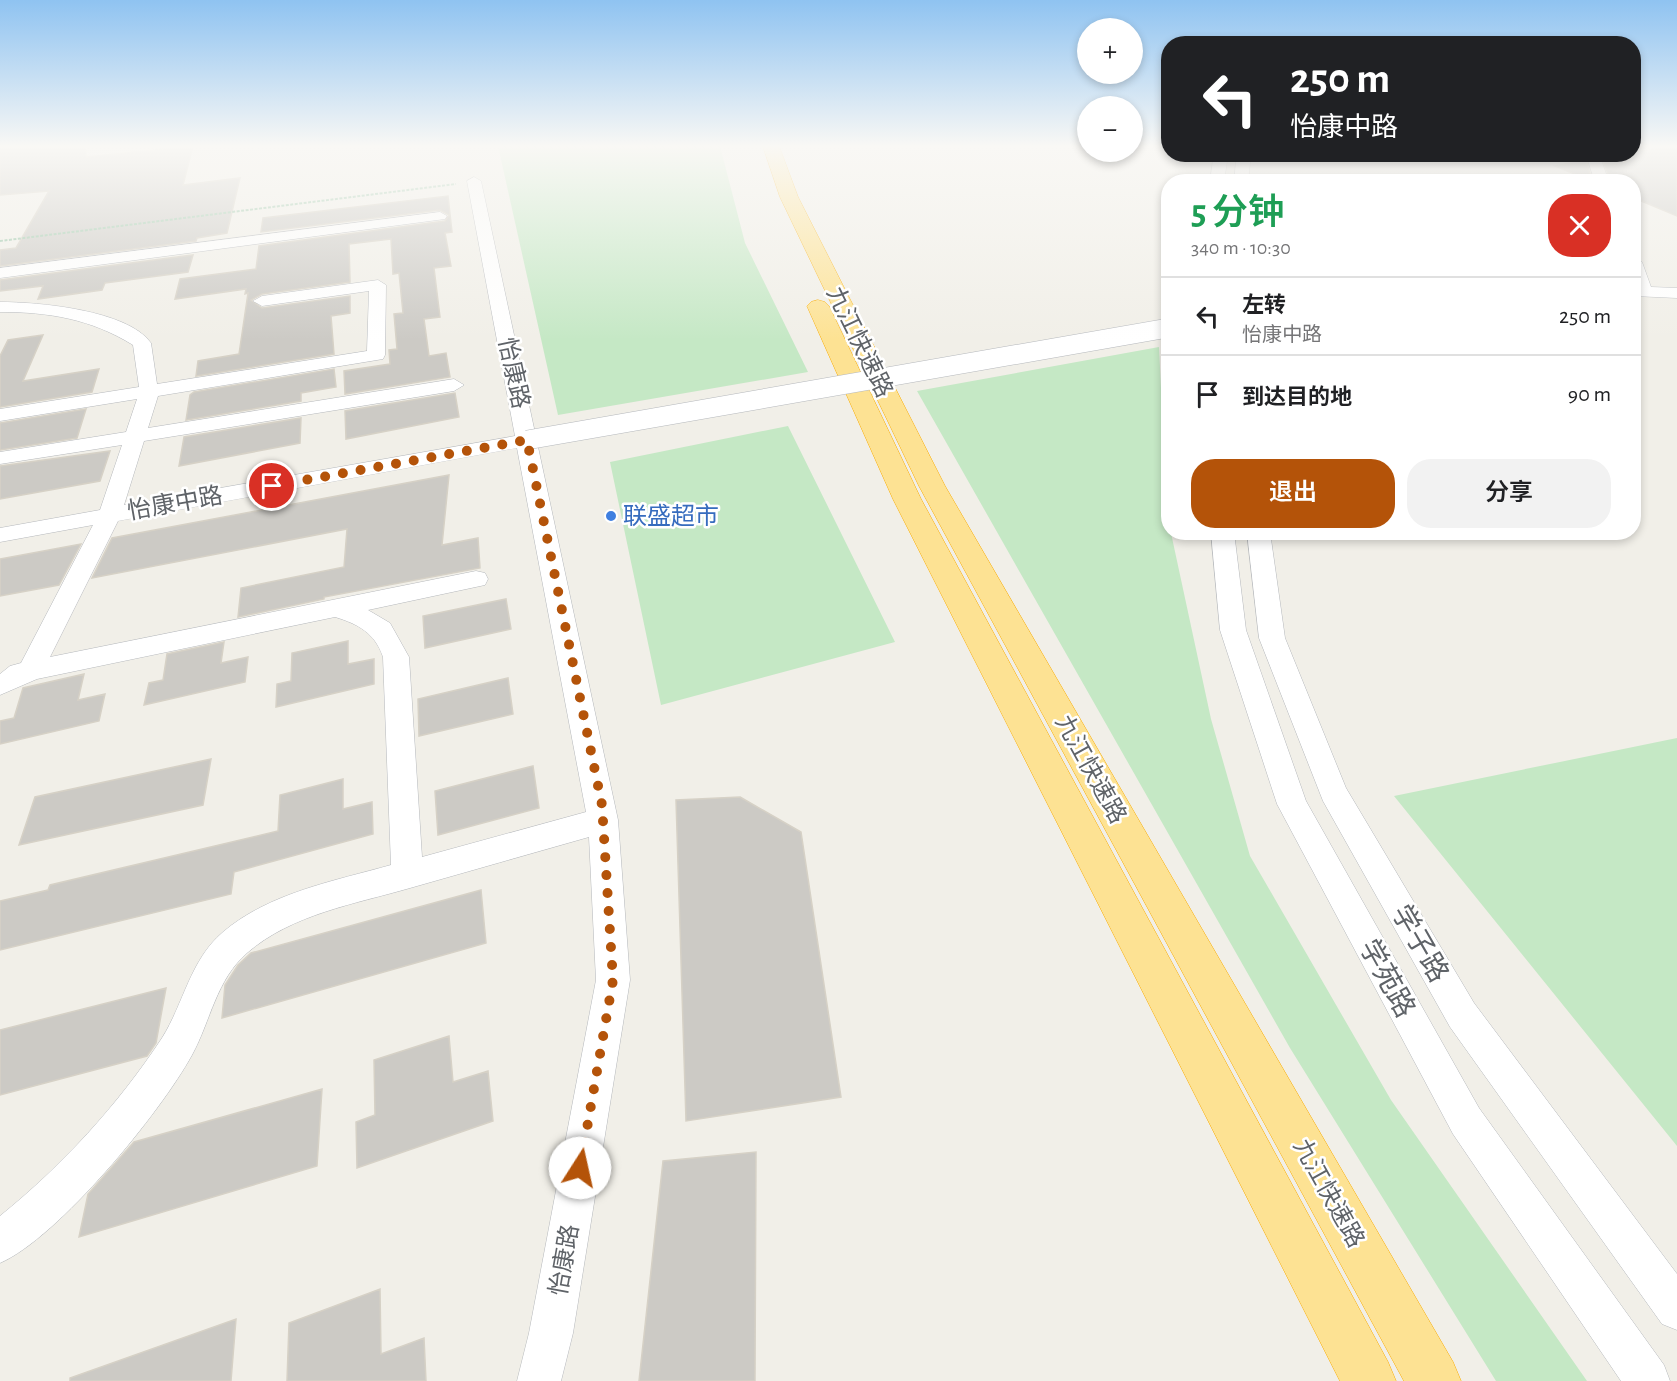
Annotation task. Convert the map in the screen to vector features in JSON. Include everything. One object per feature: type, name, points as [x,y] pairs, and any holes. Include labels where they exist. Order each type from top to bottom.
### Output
[{"type":"highway","name":"九江快速路","points":[[775,210],[907,499],[1369,1381]]},
{"type":"highway","name":"九江快速路","points":[[796,210],[932,486],[1434,1381]]},
{"type":"street","name":"怡康路","points":[[480,210],[603,820],[613,980],[551,1333],[539,1381]]},
{"type":"street","points":[[0,273],[440,216]]},
{"type":"street","points":[[29,308],[49,266]]},
{"type":"street","points":[[0,415],[376,355],[378,285],[262,301]]},
{"type":"street","points":[[1641,292],[1677,293]]},
{"type":"street","points":[[0,307],[29,308],[92,316],[119,327],[142,343],[149,392],[110,515],[30,671],[0,685]]},
{"type":"street","name":"怡康中路","points":[[0,535],[1161,329]]},
{"type":"street","points":[[0,458],[454,385]]},
{"type":"street","name":"学苑路","points":[[1223,540],[1233,630],[1292,804],[1466,1121],[1648,1381]]},
{"type":"street","name":"学子路","points":[[1259,540],[1272,638],[1333,792],[1462,1015],[1677,1309]]},
{"type":"street","points":[[0,677],[476,579]]},
{"type":"street","points":[[334,608],[359,615],[380,626],[392,641],[396,657],[407,875]]},
{"type":"street","points":[[0,1242],[34,1215],[121,1126],[177,1047],[216,963],[238,940],[268,920],[307,903],[603,820]]},
{"type":"path","points":[[0,241],[241,210]]},
{"type":"green space","points":[[512,210],[737,210],[745,243],[808,372],[558,415]]},
{"type":"green space","points":[[1159,347],[1161,540],[1173,540],[1211,719],[1250,856],[1391,1100],[1587,1381],[1496,1381],[1290,1048],[917,391]]},
{"type":"green space","points":[[788,426],[895,642],[661,705],[610,462]]},
{"type":"green space","points":[[1677,738],[1677,1146],[1394,796]]},
{"type":"building","points":[[38,210],[232,210],[227,233],[197,238],[196,241],[0,266],[0,250],[16,248]]},
{"type":"building","points":[[327,210],[436,210],[261,232],[263,218]]},
{"type":"building","points":[[441,210],[450,210],[452,232],[445,233],[451,266],[434,268],[440,317],[424,319],[429,356],[446,353],[450,377],[345,394],[344,371],[390,364],[389,350],[397,349],[394,314],[403,313],[399,273],[393,274],[391,239],[349,244],[350,282],[262,294],[251,300],[262,308],[350,296],[350,313],[331,316],[334,354],[196,376],[198,361],[239,354],[248,293],[245,294],[246,289],[175,299],[180,279],[256,269],[259,246],[445,221],[449,215]]},
{"type":"building","points":[[1664,210],[1677,210],[1677,216]]},
{"type":"building","points":[[193,255],[188,272],[105,283],[102,290],[38,299],[43,286],[0,291],[0,280]]},
{"type":"building","points":[[43,335],[23,381],[99,369],[92,392],[0,407],[0,356],[8,340]]},
{"type":"building","points":[[334,369],[336,387],[301,393],[301,401],[186,420],[190,395],[194,392]]},
{"type":"building","points":[[455,393],[459,417],[346,439],[345,411]]},
{"type":"building","points":[[86,409],[77,438],[0,450],[0,423]]},
{"type":"building","points":[[301,418],[300,443],[179,466],[184,437]]},
{"type":"building","points":[[110,451],[100,481],[0,499],[0,466]]},
{"type":"building","points":[[449,475],[442,545],[478,538],[480,568],[324,597],[324,599],[238,617],[241,588],[344,567],[347,529],[92,578],[112,538]]},
{"type":"building","points":[[81,544],[59,585],[0,596],[0,559]]},
{"type":"building","points":[[506,599],[511,629],[425,648],[423,616]]},
{"type":"building","points":[[348,641],[348,664],[374,659],[374,684],[276,707],[277,684],[291,681],[292,653]]},
{"type":"building","points":[[224,642],[221,663],[248,657],[245,682],[144,705],[149,683],[163,680],[167,654]]},
{"type":"building","points":[[84,674],[78,700],[105,694],[99,721],[0,744],[0,721],[14,718],[23,688]]},
{"type":"building","points":[[508,678],[513,714],[419,736],[418,699]]},
{"type":"building","points":[[211,759],[203,805],[19,845],[35,797]]},
{"type":"building","points":[[533,766],[539,808],[438,835],[435,791]]},
{"type":"building","points":[[343,779],[343,809],[372,802],[373,834],[234,872],[231,894],[0,950],[0,901],[48,890],[50,885],[278,831],[280,795]]},
{"type":"building","points":[[740,797],[801,832],[841,1097],[686,1121],[676,800]]},
{"type":"building","points":[[481,890],[486,943],[222,1018],[225,985],[238,965],[251,953]]},
{"type":"building","points":[[166,988],[156,1043],[147,1056],[0,1095],[0,1030]]},
{"type":"building","points":[[449,1036],[453,1082],[488,1071],[493,1121],[357,1168],[356,1122],[375,1115],[374,1060]]},
{"type":"building","points":[[322,1089],[317,1166],[79,1237],[88,1194],[134,1142]]},
{"type":"building","points":[[756,1152],[755,1381],[639,1381],[663,1161]]},
{"type":"building","points":[[380,1289],[381,1354],[424,1338],[426,1381],[287,1381],[289,1323]]},
{"type":"building","points":[[236,1319],[231,1381],[70,1381],[70,1378]]},
{"type":"place","name":"联盛超市","points":[[611,516]]},
{"type":"route","points":[[272,486],[527,440],[602,805],[613,980],[580,1168]]}]
